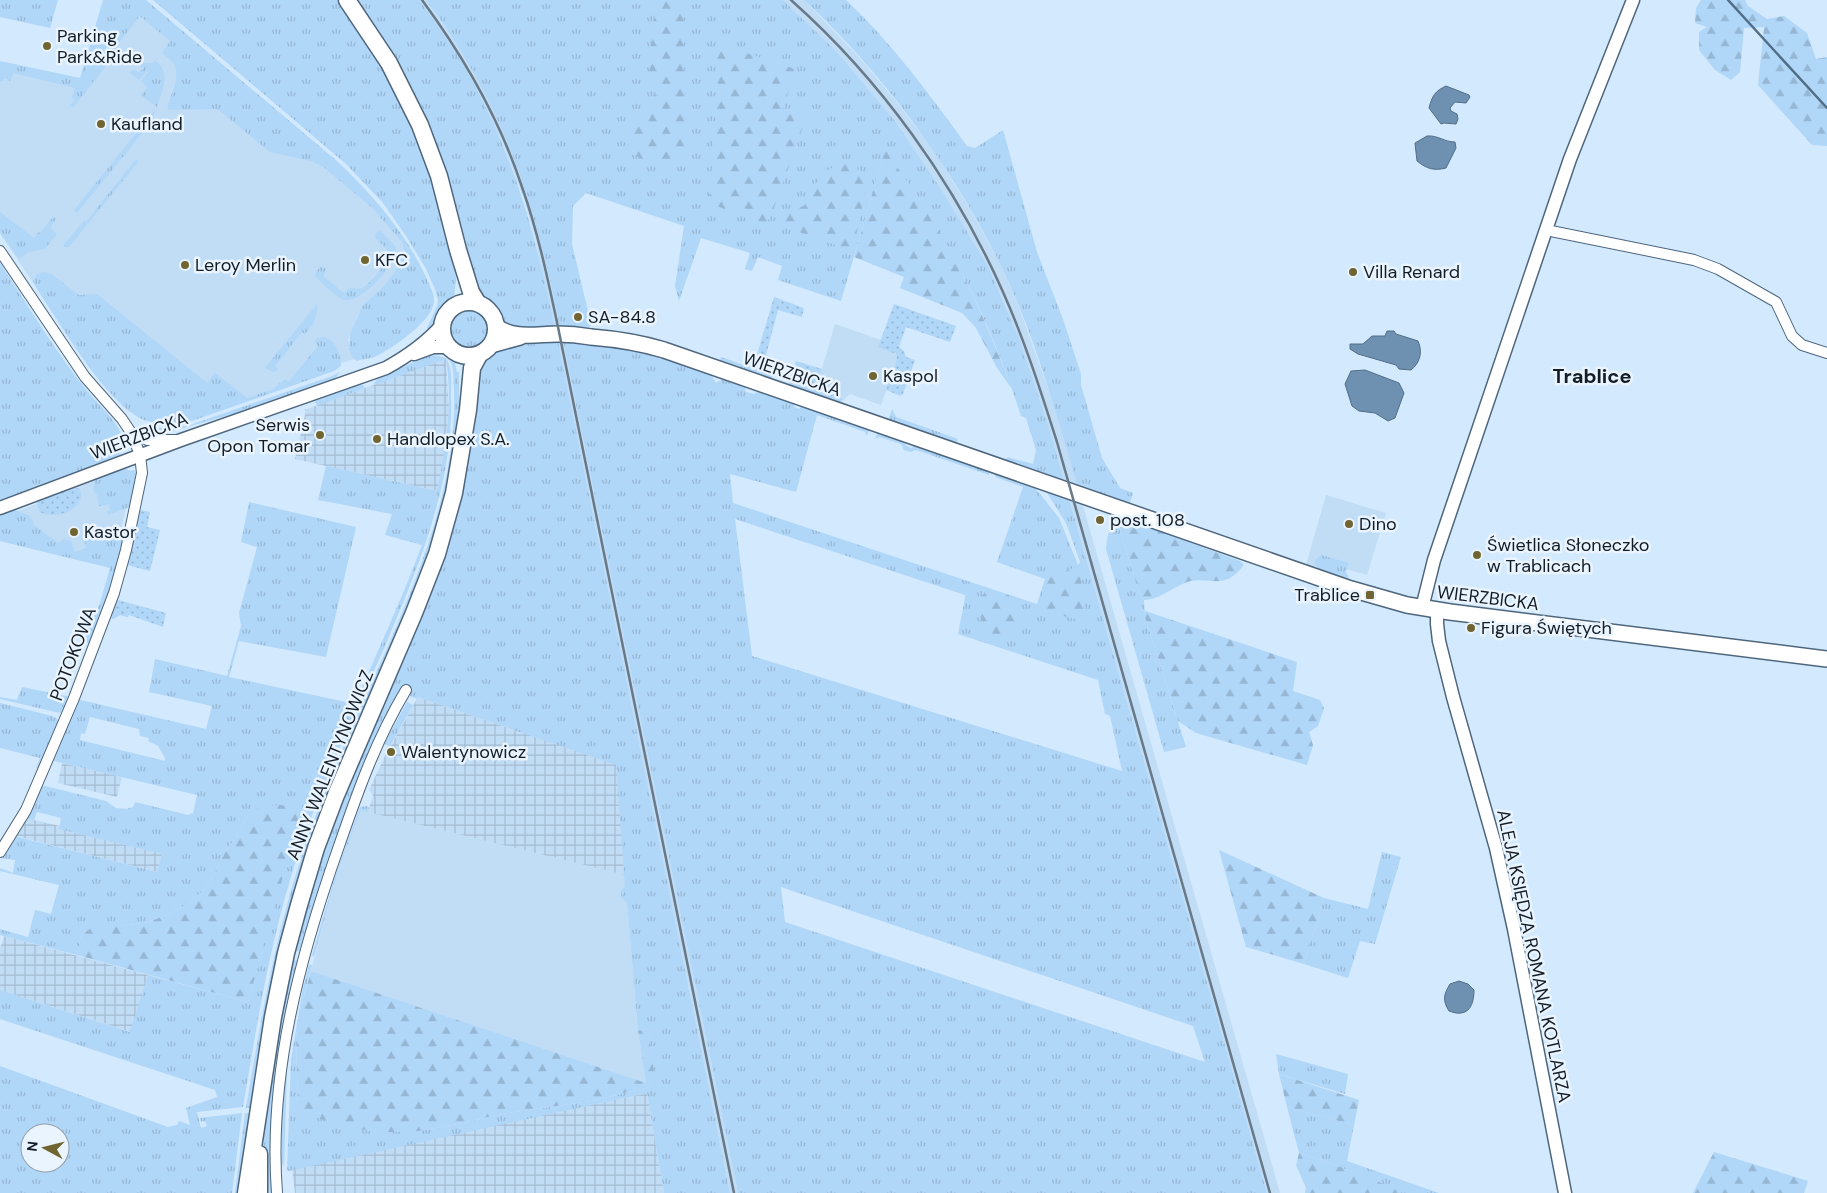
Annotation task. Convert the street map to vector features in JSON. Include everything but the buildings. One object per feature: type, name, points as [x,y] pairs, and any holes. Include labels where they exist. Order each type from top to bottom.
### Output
[{"type":"main road","points":[[346,0],[389,63],[420,125],[444,191],[458,250],[471,292],[477,302],[490,311],[496,326],[495,336],[485,350],[466,356],[453,350],[442,335],[442,325],[445,315],[455,305],[467,301],[477,302]]},
{"type":"main road","points":[[455,305],[459,289],[458,250]]},
{"type":"main road","name":"WIERZBICKA","points":[[496,326],[505,332],[529,335],[559,334],[592,337],[659,349],[1351,589],[1398,603],[1437,610],[1827,659]]},
{"type":"main road","name":"WIERZBICKA","points":[[485,350],[529,335]]},
{"type":"main road","name":"ANNY WALENTYNOWICZ","points":[[453,350],[462,368],[463,440]]},
{"type":"main road","name":"ANNY WALENTYNOWICZ","points":[[246,1193],[276,1000],[302,894],[336,795],[434,563],[454,493],[468,410],[472,368],[485,350]]},
{"type":"main road","name":"ANNY WALENTYNOWICZ","points":[[258,1193],[259,1111]]},
{"type":"street","points":[[1422,608],[1434,560],[1570,159],[1633,0]]},
{"type":"street","points":[[1546,230],[1694,260],[1718,269],[1776,302],[1792,336],[1802,345],[1827,353]]},
{"type":"street","name":"POTOKOWA","points":[[0,251],[85,376],[122,419],[132,434],[140,455],[142,473],[126,550],[114,593],[74,698],[26,810],[0,852]]},
{"type":"street","name":"WIERZBICKA","points":[[0,508],[181,440],[386,368],[403,358],[442,325]]},
{"type":"street","name":"WIERZBICKA","points":[[403,358],[433,347],[453,350]]},
{"type":"street","points":[[132,434],[148,440],[181,440]]},
{"type":"street","name":"ALEJA KSIĘDZA ROMANA KOTLARZA","points":[[1437,610],[1438,633],[1453,697],[1496,848],[1506,893],[1565,1193]]},
{"type":"street","points":[[277,1193],[276,1104],[299,977],[324,889],[363,776],[378,740],[406,690]]},
{"type":"shaded area","points":[[110,0],[188,38],[167,107],[213,103],[323,167],[372,208],[402,242],[405,254],[402,262],[383,287],[363,305],[350,334],[348,340],[352,357],[355,359],[341,363],[340,359],[321,337],[317,338],[318,346],[289,381],[283,379],[273,389],[247,398],[127,410],[94,374],[0,233],[0,67],[84,86]]},
{"type":"shaded area","points":[[419,0],[426,0],[464,55],[498,117],[514,154],[541,241],[560,328],[555,328],[535,238],[524,199],[503,144],[475,86]]},
{"type":"shaded area","points":[[783,0],[804,0],[857,55],[895,100],[932,148],[970,209],[1000,263],[1015,296],[1055,408],[1280,1193],[1267,1193],[1050,431],[1007,309],[988,266],[941,189],[895,121],[836,51]]},
{"type":"shaded area","points":[[1446,86],[1470,97],[1466,103],[1455,102],[1450,108],[1451,111],[1457,114],[1456,124],[1441,124],[1429,108],[1434,94]]},
{"type":"shaded area","points":[[1427,136],[1455,142],[1456,148],[1446,168],[1431,169],[1417,161],[1415,143]]},
{"type":"shaded area","points":[[835,324],[881,340],[879,347],[896,354],[897,359],[881,405],[850,394],[844,399],[816,389]]},
{"type":"shaded area","points":[[1387,331],[1394,331],[1396,334],[1418,341],[1420,357],[1417,364],[1411,370],[1399,369],[1396,365],[1358,354],[1350,349],[1350,344],[1363,344],[1372,336],[1385,336]]},
{"type":"shaded area","points":[[558,341],[563,341],[738,1193],[730,1193]]},
{"type":"shaded area","name":"Handlopex S.A.","points":[[446,359],[449,409],[445,453],[437,491],[295,459],[306,411],[304,410]]},
{"type":"shaded area","points":[[1365,370],[1399,383],[1404,393],[1395,418],[1388,421],[1375,413],[1359,411],[1352,406],[1345,384],[1351,371]]},
{"type":"shaded area","points":[[125,469],[134,470],[113,568],[0,541],[0,518]]},
{"type":"shaded area","points":[[1326,495],[1386,513],[1367,575],[1317,561],[1314,568],[1306,565]]},
{"type":"shaded area","points":[[418,697],[617,765],[625,875],[368,812],[373,795],[369,790],[385,756]]},
{"type":"shaded area","points":[[62,763],[122,777],[117,797],[58,783]]},
{"type":"shaded area","points":[[361,810],[625,875],[623,898],[627,903],[638,1031],[646,1083],[311,971],[338,871]]},
{"type":"shaded area","points":[[25,818],[60,826],[60,829],[162,854],[157,872],[16,836]]},
{"type":"shaded area","points":[[4,936],[148,975],[131,1032],[0,990],[0,948]]},
{"type":"shaded area","points":[[1459,981],[1468,984],[1474,990],[1470,1008],[1465,1012],[1458,1013],[1449,1011],[1445,1004],[1445,997],[1450,984]]},
{"type":"shaded area","points":[[647,1093],[664,1193],[295,1193],[292,1168]]},
{"type":"green space","points":[[0,0],[58,0],[50,28],[0,17]]},
{"type":"green space","points":[[103,0],[146,0],[337,161],[375,200],[397,228],[417,259],[434,297],[432,308],[427,317],[410,334],[372,358],[357,361],[352,357],[349,349],[350,334],[363,305],[383,287],[402,262],[405,254],[402,242],[372,208],[323,167],[311,161],[270,152],[220,111],[214,109],[169,110],[167,107],[176,80],[176,69],[174,64],[162,53],[170,41],[140,16],[117,45],[120,48],[73,108],[70,105],[75,100],[72,97],[75,88],[14,73],[10,81],[5,78],[0,83],[0,61],[80,78]]},
{"type":"green space","points":[[153,0],[339,0],[365,37],[393,84],[429,164],[454,261],[456,279],[454,297],[429,333],[427,328],[438,300],[435,289],[425,267],[383,203],[346,164]]},
{"type":"green space","points":[[354,0],[419,0],[463,64],[490,116],[514,175],[533,234],[555,328],[513,330],[501,323],[491,305],[478,297],[454,203]]},
{"type":"green space","points":[[426,0],[783,0],[836,51],[895,121],[941,189],[988,266],[1018,336],[1050,431],[1065,484],[1006,461],[1007,457],[1033,464],[1036,450],[1026,418],[1021,416],[995,344],[963,274],[926,209],[885,150],[841,301],[778,280],[782,266],[758,257],[752,271],[745,269],[750,253],[701,238],[679,301],[675,286],[684,226],[586,193],[573,206],[572,244],[591,324],[588,330],[560,328],[539,239],[513,156],[476,78],[453,39]]},
{"type":"green space","points":[[647,0],[683,0],[686,158],[676,164],[659,165],[643,160],[631,149],[628,142],[628,134],[632,122],[657,93],[649,74],[654,23],[653,9]]},
{"type":"green space","points":[[804,0],[846,0],[895,52],[967,146],[975,148],[1003,130],[1037,252],[1064,322],[1081,374],[1081,385],[1102,458],[1120,488],[1133,493],[1129,506],[1078,488],[1049,390],[1024,318],[996,255],[974,215],[924,137],[895,99],[835,30]]},
{"type":"green space","points":[[1701,0],[1745,0],[1748,6],[1767,19],[1784,16],[1807,33],[1816,59],[1827,57],[1827,146],[1812,145],[1758,85],[1764,27],[1744,28],[1740,72],[1731,80],[1715,70],[1699,50],[1699,32],[1707,27],[1695,23],[1696,8]]},
{"type":"green space","points":[[716,43],[795,69],[783,110],[807,116],[771,216],[765,224],[709,203],[718,86]]},
{"type":"green space","points":[[155,60],[160,65],[164,76],[163,88],[157,107],[141,95],[147,87],[141,81],[148,72],[145,70],[145,73],[139,80],[130,73],[133,69],[139,73],[143,68],[140,65],[142,63],[153,63]]},
{"type":"green space","points":[[155,110],[153,120],[77,213],[74,210]]},
{"type":"green space","points":[[885,149],[949,248],[987,327],[1012,389],[997,368],[976,328],[962,313],[900,288],[904,277],[854,257]]},
{"type":"green space","points":[[136,159],[139,161],[69,247],[64,247],[64,244],[84,221],[86,222]]},
{"type":"green space","points":[[840,163],[858,169],[866,178],[866,192],[854,244],[849,250],[777,224],[781,214],[804,206],[821,176]]},
{"type":"green space","points":[[0,212],[34,238],[53,217],[56,219],[50,228],[56,235],[45,249],[29,252],[19,259],[0,233]]},
{"type":"green space","points":[[380,230],[396,247],[395,254],[385,272],[369,289],[352,299],[345,300],[338,297],[315,276],[320,267],[325,268],[326,271],[323,276],[344,293],[349,288],[358,289],[364,287],[379,271],[388,256],[387,250],[375,237],[376,233]]},
{"type":"green space","points":[[0,263],[70,368],[117,426],[121,432],[124,445],[119,452],[120,455],[0,501]]},
{"type":"green space","points":[[44,272],[51,274],[79,295],[97,294],[207,383],[215,373],[247,398],[273,389],[284,379],[289,381],[318,346],[315,342],[317,338],[328,338],[332,341],[340,355],[341,366],[334,371],[189,422],[163,423],[147,421],[132,413],[117,400],[72,343],[33,281],[37,274]]},
{"type":"green space","points":[[774,297],[804,308],[802,317],[778,310],[766,355],[773,358],[768,373],[753,368]]},
{"type":"green space","points":[[894,304],[956,326],[950,342],[906,327],[899,347],[904,351],[906,357],[915,360],[901,396],[886,390],[897,359],[896,354],[878,347]]},
{"type":"green space","points":[[316,305],[318,307],[314,323],[305,334],[302,332],[275,366],[278,370],[273,372],[265,368]]},
{"type":"green space","points":[[469,306],[481,310],[487,316],[491,328],[487,340],[481,346],[469,350],[457,346],[451,340],[447,328],[451,316],[457,310]]},
{"type":"green space","points":[[558,341],[730,1193],[664,1193],[647,1093],[289,1171],[287,1170],[291,1059],[303,988],[309,965],[312,965],[301,1007],[296,1037],[298,1108],[413,1132],[501,1114],[591,1101],[649,1087],[653,1072],[648,1029],[638,1031],[627,903],[621,897],[622,889],[625,886],[616,765],[418,697],[417,699],[410,696],[411,693],[402,688],[385,719],[357,783],[333,850],[301,951],[296,951],[293,944],[338,804],[407,644],[481,362],[494,351],[517,342]]},
{"type":"green space","points":[[563,341],[618,348],[671,361],[706,372],[712,376],[716,383],[727,379],[733,380],[744,384],[746,392],[754,394],[761,390],[794,401],[794,407],[799,409],[803,404],[870,427],[867,436],[865,432],[817,415],[796,492],[730,474],[733,503],[1037,604],[1045,579],[997,562],[1023,487],[995,477],[996,471],[1032,484],[1059,518],[1078,565],[1080,562],[1066,523],[1044,488],[1068,495],[1267,1193],[738,1193]],"holes":[[[735,519],[965,595],[966,592],[958,634],[1098,680],[1105,714],[1110,716],[1122,771],[752,656]],[[781,887],[1193,1026],[1205,1062],[785,922]]]},
{"type":"green space","points":[[444,352],[454,360],[457,372],[459,372],[459,411],[452,473],[432,551],[337,776],[253,1108],[246,1108],[262,1014],[275,953],[291,891],[309,833],[354,721],[404,609],[427,548],[436,517],[444,486],[454,422],[454,389],[451,362],[444,355],[438,353]]},
{"type":"green space","points":[[434,353],[446,358],[451,372],[450,429],[447,461],[432,524],[410,586],[327,779],[296,861],[271,952],[243,1107],[197,1112],[201,1128],[207,1126],[205,1121],[201,1122],[200,1118],[242,1113],[232,1193],[0,1193],[0,1066],[168,1127],[177,1125],[179,1121],[190,1125],[186,1108],[217,1097],[215,1090],[0,1019],[0,990],[130,1032],[148,975],[248,1002],[301,809],[248,814],[236,838],[226,849],[213,876],[202,892],[184,906],[148,922],[122,926],[94,926],[81,935],[77,955],[0,935],[0,929],[28,937],[35,910],[51,914],[59,885],[0,871],[0,868],[13,873],[15,860],[1,858],[14,836],[157,872],[162,854],[59,829],[61,818],[37,812],[34,820],[25,818],[41,785],[106,801],[116,808],[126,809],[133,807],[135,802],[188,815],[193,813],[197,795],[50,760],[76,699],[206,729],[212,706],[149,692],[155,659],[227,676],[241,626],[239,613],[257,547],[241,542],[249,502],[356,527],[326,657],[239,641],[229,677],[355,704],[422,545],[385,535],[392,514],[318,500],[326,466],[437,491],[449,409],[446,359],[375,385],[374,383],[378,378]],"holes":[[[90,717],[139,729],[140,736],[149,738],[148,741],[158,746],[165,761],[80,740],[81,733],[85,734]]]},
{"type":"green space","points":[[721,357],[773,375],[771,380],[719,362]]},
{"type":"green space","points":[[796,361],[822,369],[816,389],[790,381]]},
{"type":"green space","points":[[340,372],[334,380],[274,403],[157,437],[139,432],[190,425]]},
{"type":"green space","points":[[790,381],[844,399],[838,404],[789,387]]},
{"type":"green space","points":[[363,385],[365,388],[317,406],[315,401]]},
{"type":"green space","points":[[892,409],[896,417],[958,439],[955,445],[888,421]]},
{"type":"green space","points":[[879,430],[906,440],[905,445],[912,448],[915,443],[990,469],[989,475],[916,450],[911,452],[904,450],[901,444],[879,437],[875,439]]},
{"type":"green space","points":[[125,469],[134,470],[137,475],[134,503],[127,508],[108,515],[107,511],[110,511],[109,504],[99,506],[97,495],[93,490],[95,479]]},
{"type":"green space","points":[[74,487],[80,489],[81,496],[79,502],[74,507],[61,514],[54,515],[40,512],[37,504],[38,501]]},
{"type":"green space","points":[[13,509],[30,516],[34,525],[58,543],[65,538],[66,541],[70,539],[75,552],[86,548],[84,541],[103,535],[103,532],[122,529],[126,532],[114,576],[89,643],[84,642],[100,603],[110,568],[0,541],[0,514]]},
{"type":"green space","points":[[140,510],[150,512],[147,527],[160,530],[150,571],[127,565]]},
{"type":"green space","points":[[1118,514],[1121,515],[1119,526],[1140,596],[1144,600],[1145,617],[1186,747],[1164,752],[1106,549],[1109,531]]},
{"type":"green space","points":[[1120,520],[1128,520],[1240,561],[1244,565],[1234,575],[1225,580],[1191,581],[1156,598],[1144,600],[1140,596],[1119,526]]},
{"type":"green space","points":[[1321,555],[1349,563],[1346,572],[1349,578],[1330,574],[1318,568],[1315,565],[1315,560]]},
{"type":"green space","points":[[1078,566],[1084,600],[1081,620],[1053,612],[1041,602],[1046,579]]},
{"type":"green space","points":[[988,590],[1006,594],[1019,607],[1017,623],[1008,637],[991,641],[980,637],[980,602],[982,596]]},
{"type":"green space","points":[[118,600],[166,613],[163,627],[129,615],[127,617],[120,615],[113,619],[109,618]]},
{"type":"green space","points":[[1145,611],[1297,662],[1293,691],[1320,700],[1324,708],[1318,726],[1309,732],[1313,745],[1307,765],[1196,733],[1178,721],[1145,617]]},
{"type":"green space","points":[[22,687],[71,697],[64,711],[60,713],[0,699],[0,697],[17,700]]},
{"type":"green space","points":[[407,702],[413,705],[390,746],[384,744]]},
{"type":"green space","points":[[0,703],[52,716],[60,724],[41,769],[36,768],[40,758],[0,748]]},
{"type":"green space","points":[[281,805],[302,809],[248,1002],[77,955],[81,935],[94,926],[122,926],[148,922],[184,906],[202,892],[213,876],[226,849],[236,838],[248,814],[262,806]]},
{"type":"green space","points":[[367,806],[369,808],[368,812],[361,810],[338,871],[314,957],[312,955],[337,871],[360,807]]},
{"type":"green space","points":[[1219,850],[1324,898],[1304,964],[1246,947]]},
{"type":"green space","points":[[1382,852],[1401,857],[1375,944],[1360,941],[1348,978],[1304,964],[1324,898],[1368,909]]},
{"type":"green space","points":[[291,961],[299,961],[293,983],[272,1193],[263,1193],[264,1112]]},
{"type":"green space","points":[[311,971],[646,1083],[638,1031],[648,1029],[654,1072],[649,1087],[591,1101],[501,1114],[413,1132],[373,1132],[320,1119],[298,1108],[296,1037],[301,1007]]},
{"type":"green space","points":[[1276,1054],[1348,1074],[1345,1094],[1279,1074]]},
{"type":"green space","points":[[287,1068],[284,1167],[282,1162],[282,1102]]},
{"type":"green space","points":[[1279,1074],[1359,1100],[1354,1125],[1287,1107]]},
{"type":"green space","points":[[1287,1107],[1354,1125],[1347,1161],[1439,1193],[1401,1193],[1401,1191],[1322,1160],[1299,1153]]},
{"type":"green space","points":[[245,1113],[251,1114],[241,1193],[235,1193]]},
{"type":"green space","points":[[1714,1152],[1808,1181],[1804,1193],[1693,1193]]},
{"type":"green space","points":[[1299,1153],[1402,1191],[1401,1193],[1305,1193],[1306,1188],[1296,1165]]},
{"type":"waterway","points":[[1728,0],[1827,108]]},
{"type":"railway","points":[[422,0],[452,44],[492,113],[513,162],[538,239],[558,327],[734,1193]]},
{"type":"railway","points":[[791,0],[824,31],[885,99],[938,172],[984,251],[1018,329],[1057,442],[1270,1193]]},
{"type":"place","name":"Parking Park&Ride","points":[[47,46]]},
{"type":"place","name":"Kaufland","points":[[101,124]]},
{"type":"place","name":"KFC","points":[[365,260]]},
{"type":"place","name":"Leroy Merlin","points":[[185,265]]},
{"type":"place","name":"Villa Renard","points":[[1353,272]]},
{"type":"place","name":"SA-84.8","points":[[578,317]]},
{"type":"place","name":"Kaspol","points":[[873,376]]},
{"type":"place","name":"Serwis Opon Tomar","points":[[320,435]]},
{"type":"place","name":"Handlopex S.A.","points":[[377,439]]},
{"type":"place","name":"post. 108","points":[[1100,520]]},
{"type":"place","name":"Dino","points":[[1349,524]]},
{"type":"place","name":"Kastor","points":[[74,532]]},
{"type":"place","name":"Świetlica Słoneczko w Trablicach","points":[[1477,555]]},
{"type":"place","name":"Trablice","points":[[1370,595]]},
{"type":"place","name":"Figura Świętych","points":[[1471,628]]},
{"type":"place","name":"Walentynowicz","points":[[391,752]]},
{"type":"district","name":"Trablice","points":[[1592,376]]}]
